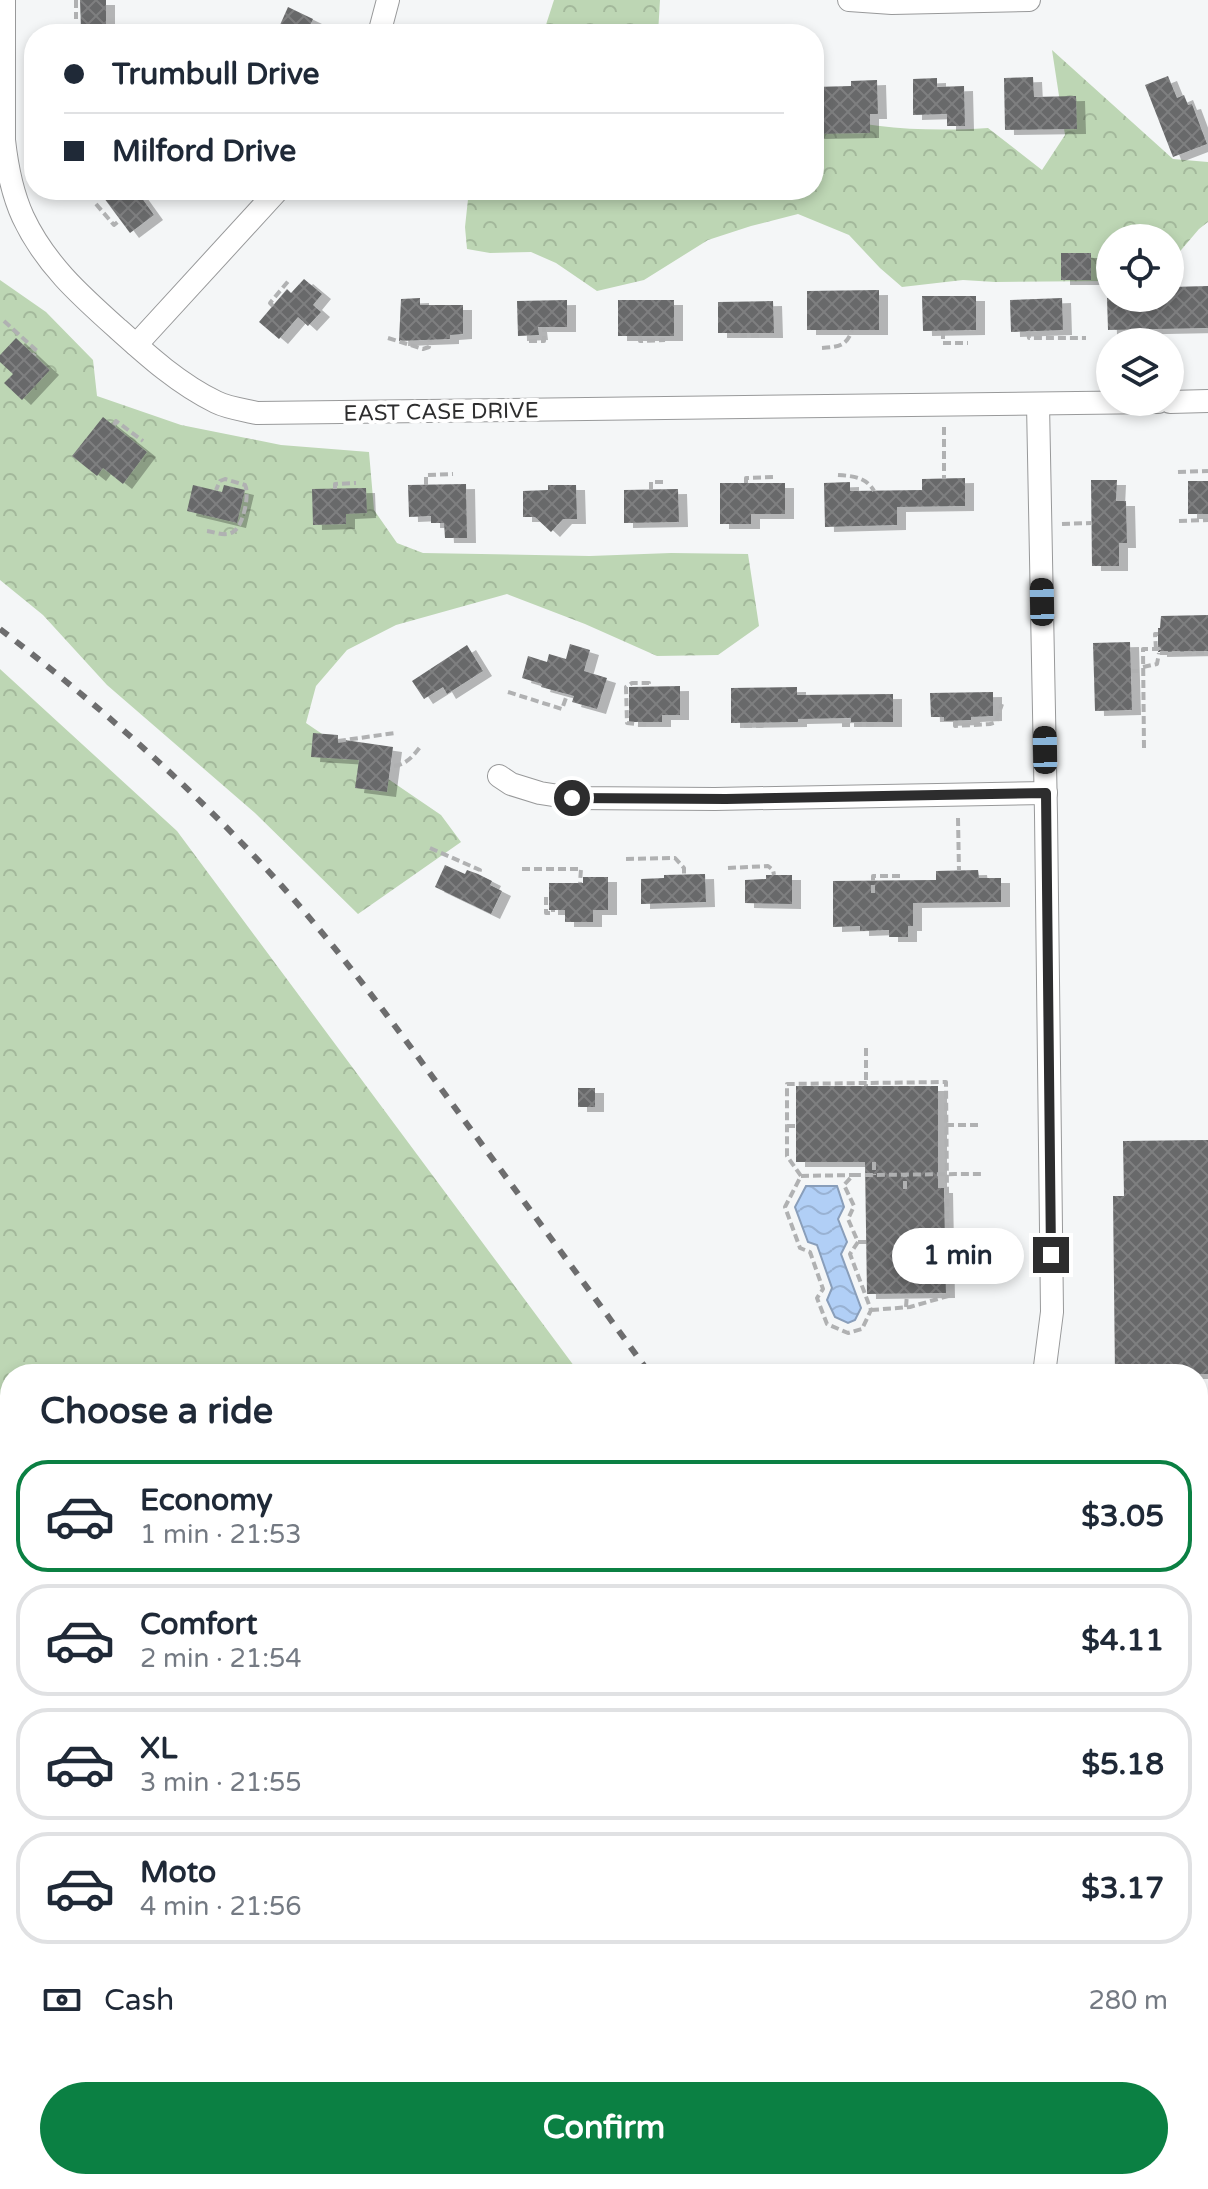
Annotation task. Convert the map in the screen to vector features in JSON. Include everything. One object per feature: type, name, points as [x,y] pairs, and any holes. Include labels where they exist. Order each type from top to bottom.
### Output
[{"type":"street","name":"EAST CASE DRIVE","points":[[4,0],[4,140],[10,181],[24,219],[41,249],[68,284],[178,379],[218,403],[257,413],[1096,403]]},
{"type":"street","points":[[382,24],[388,0]]},
{"type":"street","points":[[849,0],[892,3],[1029,0]]},
{"type":"street","points":[[136,345],[269,200]]},
{"type":"street","points":[[1184,402],[1208,401]]},
{"type":"street","points":[[1038,404],[1052,1312],[1045,1364]]},
{"type":"street","points":[[499,776],[511,784],[540,793],[572,798],[726,799],[1046,793]]},
{"type":"path","points":[[76,0],[76,19]]},
{"type":"path","points":[[96,204],[114,225],[120,220]]},
{"type":"path","points":[[273,306],[270,303],[290,279]]},
{"type":"path","points":[[4,321],[37,351],[34,355]]},
{"type":"path","points":[[529,341],[544,341],[544,327]]},
{"type":"path","points":[[822,348],[841,345],[849,340],[852,330]]},
{"type":"path","points":[[943,331],[943,343],[968,343]]},
{"type":"path","points":[[1028,331],[1029,338],[1086,338]]},
{"type":"path","points":[[742,333],[742,336],[763,336]]},
{"type":"path","points":[[640,336],[640,341],[665,340]]},
{"type":"path","points":[[388,338],[423,349],[429,347],[430,340]]},
{"type":"path","points":[[114,425],[116,421],[143,441]]},
{"type":"path","points":[[944,427],[944,479]]},
{"type":"path","points":[[1178,472],[1208,471]]},
{"type":"path","points":[[426,485],[426,475],[453,474]]},
{"type":"path","points":[[838,475],[860,478],[869,483],[874,491]]},
{"type":"path","points":[[746,483],[746,478],[776,477]]},
{"type":"path","points":[[207,531],[224,534],[235,531],[240,526],[248,492],[245,485],[225,479],[220,481],[216,490]]},
{"type":"path","points":[[651,490],[651,482],[667,482]]},
{"type":"path","points":[[335,489],[335,484],[356,483]]},
{"type":"path","points":[[1179,521],[1208,520]]},
{"type":"path","points":[[1040,524],[1091,523]]},
{"type":"path","points":[[1131,671],[1157,664],[1160,660],[1155,634],[1158,634]]},
{"type":"path","points":[[1144,748],[1143,649],[1208,653]]},
{"type":"path","points":[[646,725],[627,723],[626,687],[632,683],[649,683],[649,687]]},
{"type":"path","points":[[508,692],[562,709],[567,695]]},
{"type":"path","points":[[956,721],[955,726],[996,722],[1002,704]]},
{"type":"path","points":[[842,725],[872,725],[872,722]]},
{"type":"path","points":[[744,726],[762,726],[762,723]]},
{"type":"path","points":[[338,741],[395,733]]},
{"type":"path","points":[[378,745],[379,735]]},
{"type":"path","points":[[394,766],[410,759],[421,746]]},
{"type":"path","points":[[958,818],[959,871]]},
{"type":"path","points":[[430,848],[480,870],[478,875]]},
{"type":"path","points":[[626,859],[675,858],[684,868],[684,875]]},
{"type":"path","points":[[728,868],[768,866],[774,875]]},
{"type":"path","points":[[522,869],[581,869],[580,883]]},
{"type":"path","points":[[873,893],[873,876],[903,876]]},
{"type":"path","points":[[546,897],[546,913],[553,913],[553,910]]},
{"type":"path","points":[[866,1048],[866,1084]]},
{"type":"path","points":[[801,1176],[787,1156],[784,1084],[946,1082],[948,1296],[906,1307],[871,1310]]},
{"type":"path","points":[[946,1125],[982,1125]]},
{"type":"path","points":[[787,1126],[796,1126]]},
{"type":"path","points":[[874,1162],[874,1175]]},
{"type":"path","points":[[801,1176],[982,1174]]},
{"type":"path","points":[[853,1175],[844,1185],[854,1206],[848,1219],[858,1242]]},
{"type":"path","points":[[905,1175],[905,1189]]},
{"type":"path","points":[[801,1176],[785,1207],[800,1248],[810,1252],[823,1289],[817,1298],[827,1324],[848,1333],[862,1329],[871,1310],[850,1254],[858,1242]]},
{"type":"path","points":[[858,1242],[866,1242]]},
{"type":"path","points":[[906,1307],[907,1294]]},
{"type":"green space","points":[[554,0],[660,0],[659,24],[546,24]]},
{"type":"green space","points":[[1052,50],[1173,159],[1208,162],[1208,222],[1184,247],[1184,224],[1096,224],[1096,281],[963,280],[902,287],[849,235],[798,214],[708,240],[644,280],[597,291],[556,263],[531,252],[490,253],[467,249],[465,227],[468,200],[824,200],[824,115],[900,128],[988,128],[1042,170],[1065,135]]},
{"type":"green space","points":[[0,280],[46,312],[93,360],[97,396],[181,425],[281,445],[369,452],[374,510],[397,543],[423,553],[590,556],[748,554],[759,626],[718,655],[657,656],[507,594],[396,625],[347,650],[316,686],[306,723],[441,815],[461,842],[358,914],[255,813],[107,685],[43,615],[0,580]]},
{"type":"green space","points":[[0,669],[177,831],[573,1364],[0,1364]]},
{"type":"water","points":[[806,1186],[837,1186],[844,1207],[838,1219],[847,1242],[841,1254],[861,1308],[855,1320],[848,1323],[835,1317],[827,1300],[832,1288],[817,1245],[808,1242],[795,1207]]},
{"type":"building","points":[[80,0],[106,0],[106,24],[81,24]]},
{"type":"building","points":[[288,7],[313,19],[311,24],[280,24]]},
{"type":"building","points":[[1168,76],[1177,98],[1184,95],[1188,105],[1192,104],[1207,144],[1173,157],[1145,85]]},
{"type":"building","points":[[1033,77],[1034,97],[1076,96],[1077,129],[1005,130],[1004,78]]},
{"type":"building","points":[[937,78],[937,87],[964,86],[965,126],[947,126],[947,114],[913,115],[913,79]]},
{"type":"building","points":[[877,80],[878,114],[870,114],[870,133],[824,134],[824,87],[851,86],[851,81]]},
{"type":"building","points":[[105,200],[143,200],[154,215],[130,233]]},
{"type":"building","points":[[1061,253],[1091,253],[1091,280],[1061,280]]},
{"type":"building","points":[[304,279],[322,294],[313,305],[321,312],[308,326],[298,317],[279,339],[259,322],[287,289],[291,293]]},
{"type":"building","points":[[1208,286],[1208,328],[1108,328],[1107,312],[1184,312],[1184,287]]},
{"type":"building","points":[[879,290],[879,330],[807,330],[807,291]]},
{"type":"building","points":[[922,296],[976,296],[976,330],[923,331]]},
{"type":"building","points":[[420,298],[420,305],[463,305],[463,334],[450,335],[450,339],[399,341],[401,299]]},
{"type":"building","points":[[1062,298],[1063,330],[1011,332],[1010,300]]},
{"type":"building","points":[[567,300],[567,327],[538,327],[539,335],[518,336],[517,301]]},
{"type":"building","points":[[618,300],[674,300],[674,336],[618,336]]},
{"type":"building","points":[[773,301],[774,333],[718,333],[718,302]]},
{"type":"building","points":[[16,338],[50,370],[22,400],[4,383],[13,374],[0,362],[0,355]]},
{"type":"building","points":[[103,417],[147,452],[123,484],[103,468],[97,476],[72,456]]},
{"type":"building","points":[[965,478],[965,506],[897,507],[897,525],[825,527],[824,483],[850,482],[850,491],[922,490],[922,479]]},
{"type":"building","points":[[1091,480],[1117,480],[1116,501],[1126,501],[1127,543],[1119,543],[1119,566],[1092,566]]},
{"type":"building","points":[[1188,481],[1208,481],[1208,514],[1188,514]]},
{"type":"building","points":[[720,483],[785,483],[785,514],[751,514],[751,524],[720,524]]},
{"type":"building","points":[[466,484],[467,538],[445,538],[444,523],[431,523],[431,516],[409,517],[408,485]]},
{"type":"building","points":[[193,485],[222,492],[224,485],[245,490],[237,523],[187,511]]},
{"type":"building","points":[[548,485],[576,485],[577,519],[563,519],[551,532],[535,517],[523,517],[523,491],[548,490]]},
{"type":"building","points":[[366,488],[367,513],[346,514],[346,524],[313,525],[312,489]]},
{"type":"building","points":[[678,489],[679,522],[624,523],[624,490]]},
{"type":"building","points":[[1208,615],[1208,651],[1158,652],[1161,616]]},
{"type":"building","points":[[1130,642],[1132,710],[1095,711],[1093,643]]},
{"type":"building","points":[[570,644],[590,650],[584,671],[607,678],[597,709],[572,702],[574,696],[522,678],[528,656],[547,662],[549,654],[566,659]]},
{"type":"building","points":[[467,645],[483,671],[447,694],[443,687],[424,699],[412,681]]},
{"type":"building","points":[[680,686],[680,715],[662,715],[662,722],[629,722],[629,687]]},
{"type":"building","points":[[797,687],[797,695],[893,694],[893,722],[851,722],[851,718],[731,723],[731,688]]},
{"type":"building","points":[[993,692],[993,716],[944,721],[944,717],[931,717],[930,693]]},
{"type":"building","points":[[313,733],[393,747],[387,792],[355,788],[359,760],[311,757]]},
{"type":"building","points":[[445,865],[465,874],[467,870],[478,874],[502,891],[491,914],[435,887]]},
{"type":"building","points":[[978,870],[979,878],[1001,878],[1001,902],[913,903],[913,926],[908,926],[908,937],[889,937],[889,930],[860,931],[860,926],[833,927],[833,881],[936,880],[936,871]]},
{"type":"building","points":[[705,874],[706,902],[641,904],[641,879]]},
{"type":"building","points":[[766,875],[792,875],[792,904],[745,903],[745,880],[766,879]]},
{"type":"building","points":[[583,877],[608,877],[608,910],[593,910],[593,922],[565,922],[565,910],[549,910],[549,883],[583,883]]},
{"type":"building","points":[[796,1086],[938,1086],[938,1188],[944,1188],[946,1293],[867,1294],[865,1162],[796,1162]]},
{"type":"building","points":[[578,1088],[595,1088],[595,1107],[578,1107]]},
{"type":"building","points":[[1208,1140],[1208,1364],[1115,1364],[1113,1196],[1124,1196],[1123,1141]]},
{"type":"railway","points":[[0,629],[100,710],[165,768],[284,888],[383,1010],[643,1364]]},
{"type":"route","points":[[572,798],[726,799],[1046,793],[1051,1255]]}]
